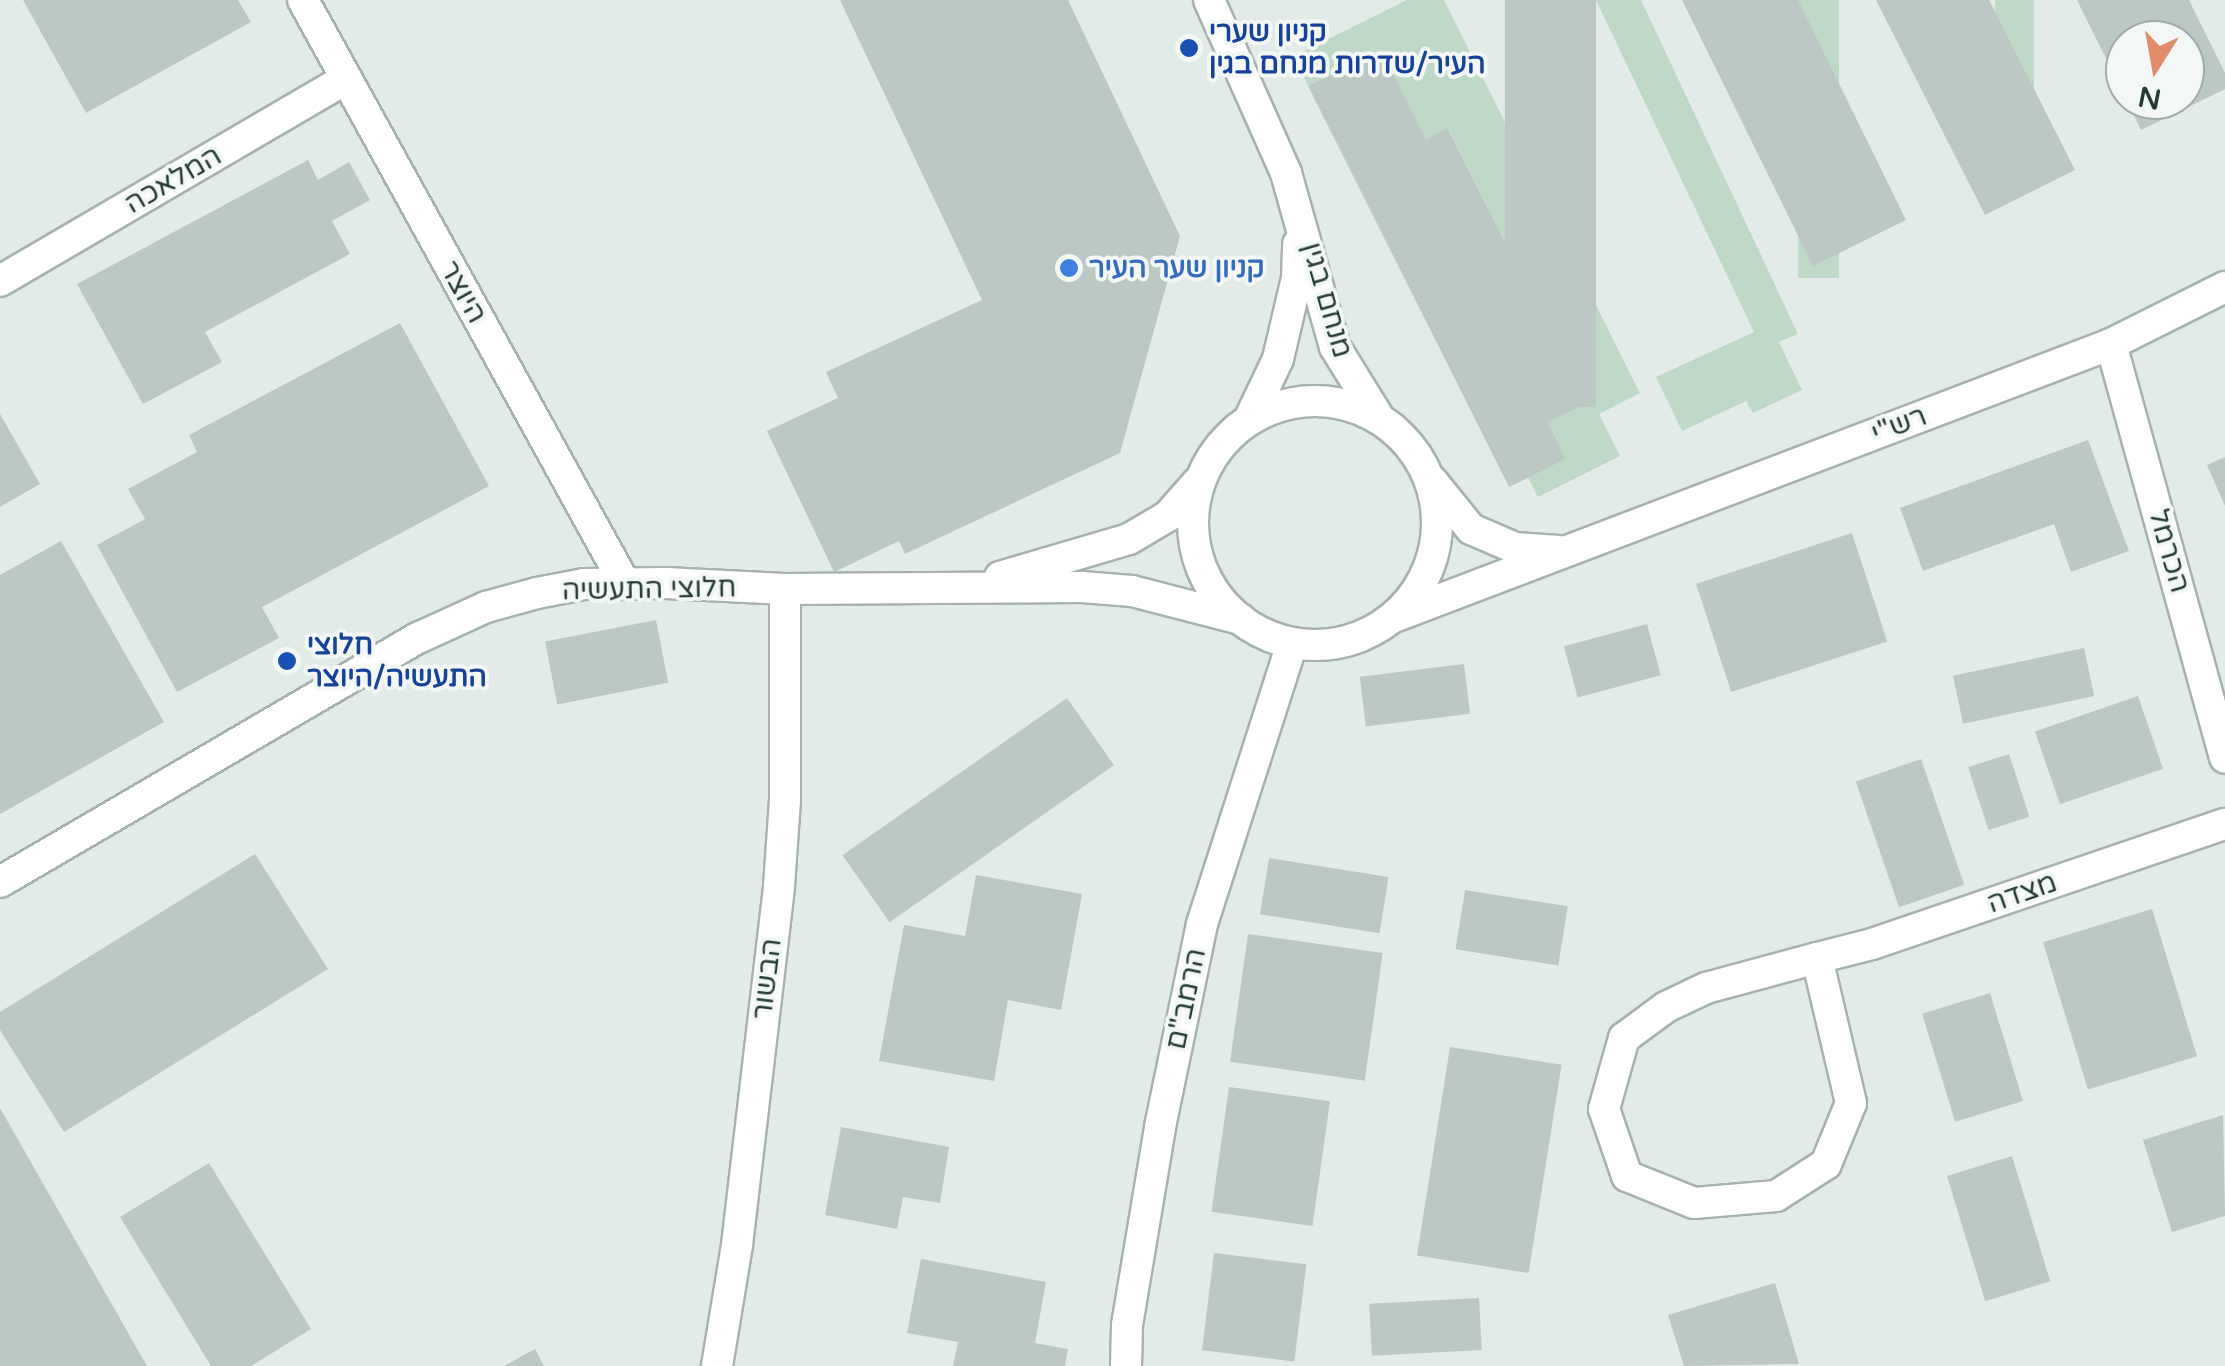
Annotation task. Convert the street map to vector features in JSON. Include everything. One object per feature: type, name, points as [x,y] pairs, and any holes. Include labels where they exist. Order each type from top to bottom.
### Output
[{"type":"street","name":"היוצר","points":[[302,0],[625,584]]},
{"type":"street","name":"מנחם בגין","points":[[1209,0],[1286,172],[1336,346],[1356,386],[1381,420]]},
{"type":"street","name":"המלאכה","points":[[0,281],[346,79]]},
{"type":"street","name":"מנחם בגין","points":[[1249,420],[1278,359],[1298,278],[1296,212],[1286,172]]},
{"type":"street","name":"רש\"י","points":[[1394,617],[2110,344],[2225,287]]},
{"type":"street","name":"הכרמל","points":[[2110,344],[2225,758]]},
{"type":"street","points":[[1315,402],[1356,408],[1381,420],[1408,444],[1428,475],[1437,513],[1435,552],[1420,588],[1394,617],[1363,636],[1328,645],[1292,643],[1265,635],[1240,620],[1218,597],[1202,570],[1193,539],[1193,508],[1202,478],[1220,445],[1249,420],[1274,408],[1315,402]]},
{"type":"street","name":"רש\"י","points":[[1428,475],[1471,529],[1515,548],[1567,552]]},
{"type":"street","name":"חלוצי התעשיה","points":[[953,589],[1129,539],[1168,516],[1202,478]]},
{"type":"street","name":"חלוצי התעשיה","points":[[0,882],[418,638],[486,607],[537,592],[584,584],[1132,591],[1240,620]]},
{"type":"street","name":"הבשור","points":[[717,1366],[737,1245],[779,886],[786,802],[785,589]]},
{"type":"street","name":"הרמב\"ם","points":[[1126,1366],[1126,1325],[1202,924],[1292,643]]},
{"type":"street","name":"מצדה","points":[[1817,958],[1890,938],[2225,824]]},
{"type":"street","points":[[1817,958],[1851,1103],[1826,1164],[1776,1196],[1694,1203],[1627,1176],[1604,1108],[1624,1038],[1666,1007],[1706,988],[1817,958]]},
{"type":"green space","points":[[1407,0],[1444,0],[1640,393],[1599,414],[1620,456],[1538,497],[1528,477],[1566,459],[1548,422],[1585,403],[1449,129],[1426,140],[1381,50],[1308,86],[1294,56]]},
{"type":"green space","points":[[1596,0],[1641,0],[1798,334],[1779,342],[1802,390],[1753,413],[1746,401],[1682,431],[1656,377],[1754,332]]},
{"type":"green space","points":[[1798,0],[1839,0],[1839,278],[1798,278]]},
{"type":"green space","points":[[1995,0],[2034,0],[2034,184],[1995,184]]},
{"type":"building","points":[[23,0],[238,0],[251,22],[86,113]]},
{"type":"building","name":"קניון שער העיר","points":[[840,0],[1068,0],[1180,236],[1120,453],[905,554],[899,541],[834,572],[767,431],[838,398],[826,372],[982,300]]},
{"type":"building","points":[[1505,0],[1596,0],[1596,407],[1505,407]]},
{"type":"building","points":[[1682,0],[1798,0],[1906,220],[1813,266]]},
{"type":"building","points":[[1876,0],[1989,0],[2075,170],[1985,215]]},
{"type":"building","points":[[2077,0],[2189,0],[2199,20],[2105,20],[2105,57]]},
{"type":"building","points":[[2205,32],[2225,73],[2225,89],[2205,99]]},
{"type":"building","points":[[1382,50],[1426,140],[1448,128],[1586,404],[1548,422],[1566,459],[1509,487],[1308,86]]},
{"type":"building","points":[[2136,120],[2161,120],[2141,130]]},
{"type":"building","points":[[308,160],[318,180],[349,162],[370,200],[332,221],[350,254],[205,332],[222,362],[143,404],[77,284]]},
{"type":"building","points":[[400,323],[489,486],[262,607],[279,638],[177,692],[97,545],[145,519],[128,489],[197,452],[189,435]]},
{"type":"building","points":[[0,414],[40,484],[0,507]]},
{"type":"building","points":[[2088,440],[2129,551],[2071,572],[2054,524],[1923,571],[1900,508]]},
{"type":"building","points":[[2225,457],[2225,506],[2207,465]]},
{"type":"building","points":[[1852,533],[1887,641],[1731,692],[1696,584]]},
{"type":"building","points":[[61,541],[164,722],[0,814],[0,575]]},
{"type":"building","points":[[656,620],[668,683],[557,704],[545,642]]},
{"type":"building","points":[[1647,624],[1661,675],[1578,697],[1564,646]]},
{"type":"building","points":[[2084,648],[2094,696],[1963,724],[1953,676]]},
{"type":"building","points":[[1464,664],[1470,714],[1366,726],[1360,677]]},
{"type":"building","points":[[2138,696],[2163,769],[2060,804],[2035,731]]},
{"type":"building","points":[[1067,698],[1114,765],[890,922],[843,855]]},
{"type":"building","points":[[2009,754],[2029,817],[1988,830],[1968,767]]},
{"type":"building","points":[[1921,759],[1964,885],[1899,907],[1856,781]]},
{"type":"building","points":[[255,854],[328,969],[64,1132],[0,1030],[0,1012]]},
{"type":"building","points":[[1269,858],[1389,877],[1380,933],[1260,914]]},
{"type":"building","points":[[976,875],[1082,894],[1061,1010],[1008,1000],[994,1081],[879,1061],[904,925],[965,936]]},
{"type":"building","points":[[1465,890],[1568,906],[1558,966],[1456,949]]},
{"type":"building","points":[[2152,909],[2197,1056],[2088,1090],[2043,942]]},
{"type":"building","points":[[1248,934],[1383,953],[1365,1081],[1230,1062]]},
{"type":"building","points":[[1990,993],[2023,1101],[1955,1122],[1922,1014]]},
{"type":"building","points":[[1450,1047],[1562,1065],[1529,1273],[1417,1255]]},
{"type":"building","points":[[1229,1087],[1330,1101],[1312,1226],[1211,1212]]},
{"type":"building","points":[[0,1108],[147,1366],[0,1366]]},
{"type":"building","points":[[2223,1115],[2225,1216],[2172,1232],[2143,1140]]},
{"type":"building","points":[[841,1127],[949,1147],[940,1203],[903,1197],[897,1229],[825,1215]]},
{"type":"building","points":[[2012,1156],[2050,1281],[1985,1301],[1947,1176]]},
{"type":"building","points":[[209,1163],[311,1329],[251,1366],[211,1366],[120,1217]]},
{"type":"building","points":[[1214,1253],[1306,1264],[1294,1362],[1202,1350]]},
{"type":"building","points":[[921,1259],[1046,1282],[1035,1343],[1068,1349],[1065,1366],[953,1366],[958,1342],[907,1333]]},
{"type":"building","points":[[1775,1283],[1799,1364],[1684,1366],[1668,1315]]},
{"type":"building","points":[[1479,1298],[1482,1350],[1372,1356],[1369,1304]]},
{"type":"building","points":[[535,1349],[544,1366],[504,1366]]},
{"type":"place","name":"קניון שערי העיר/שדרות מנחם בגין","points":[[1189,48]]},
{"type":"place","name":"קניון שער העיר","points":[[1069,268]]},
{"type":"place","name":"חלוצי התעשיה/היוצר","points":[[287,661]]}]
